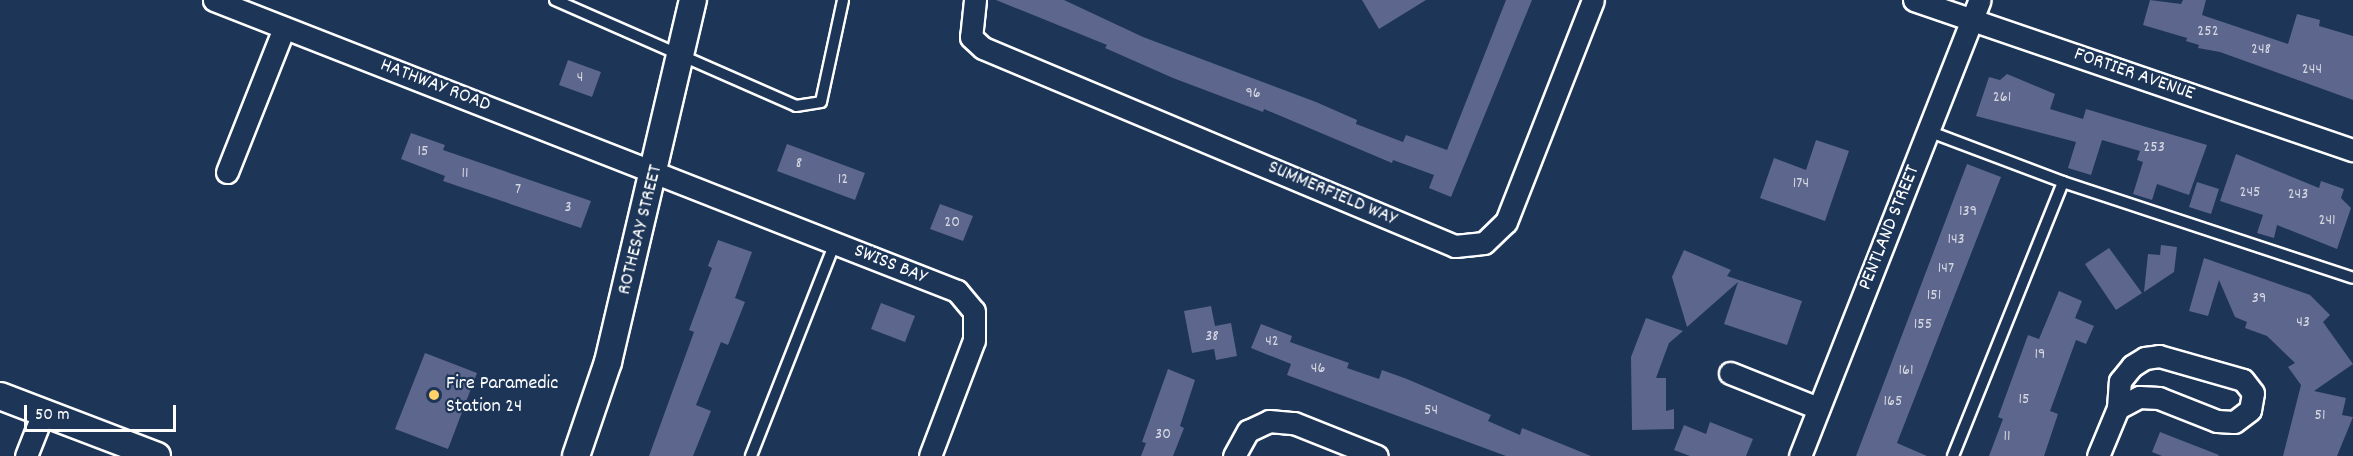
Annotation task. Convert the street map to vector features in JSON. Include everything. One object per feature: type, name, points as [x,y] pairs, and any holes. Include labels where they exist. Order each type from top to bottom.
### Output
[{"type":"street","name":"HATHWAY ROAD","points":[[214,0],[656,172]]},
{"type":"street","name":"ROTHESAY STREET","points":[[576,456],[608,362],[656,172],[693,0]]},
{"type":"street","name":"SUMMERFIELD WAY","points":[[975,0],[972,37],[983,48],[1455,246],[1484,243],[1506,222],[1593,0]]},
{"type":"street","name":"FORTIER AVENUE","points":[[1914,0],[1976,10],[2353,150]]},
{"type":"street","name":"PENTLAND STREET","points":[[1800,456],[1976,10]]},
{"type":"street","points":[[227,172],[284,28]]},
{"type":"street","name":"SWISS BAY","points":[[656,172],[957,291],[974,311],[974,340],[930,456]]},
{"type":"street","points":[[2098,456],[2118,408],[2120,381],[2132,366],[2159,356],[2243,380],[2253,393],[2250,410],[2234,422],[2217,421],[2159,398],[2139,397],[2118,408]]},
{"type":"street","points":[[1730,373],[1818,408]]},
{"type":"street","points":[[0,396],[157,456]]},
{"type":"street","points":[[26,456],[43,413]]},
{"type":"street","points":[[1234,456],[1248,431],[1269,421],[1294,423],[1377,456]]},
{"type":"lane","points":[[555,0],[796,106],[821,102],[843,0]]},
{"type":"lane","points":[[1928,131],[2063,182],[2353,278]]},
{"type":"lane","points":[[1953,456],[2063,182]]},
{"type":"lane","points":[[751,456],[835,243]]},
{"type":"building","points":[[996,0],[1064,0],[1143,37],[1316,102],[1357,120],[1356,124],[1403,142],[1406,135],[1447,150],[1506,0],[1532,0],[1451,197],[1429,188],[1434,175],[1393,160],[1392,163],[1264,109],[1263,112],[1173,78],[1105,48],[1107,45]]},
{"type":"building","points":[[1362,0],[1426,0],[1379,29]]},
{"type":"building","points":[[2150,0],[2181,4],[2183,0],[2206,0],[2202,15],[2288,44],[2297,14],[2320,20],[2319,26],[2353,36],[2353,100],[2220,52],[2198,48],[2199,45],[2186,41],[2187,38],[2143,25]]},
{"type":"building","points":[[568,60],[601,72],[592,97],[559,85]]},
{"type":"building","points":[[2007,74],[2055,94],[2050,109],[2083,119],[2086,109],[2207,145],[2189,195],[2157,184],[2152,200],[2133,194],[2143,162],[2137,160],[2140,151],[2102,140],[2091,175],[2068,168],[2076,142],[1976,116],[1989,77],[2000,80]]},
{"type":"building","points":[[411,133],[445,145],[443,150],[591,201],[581,228],[443,181],[445,176],[401,159]]},
{"type":"building","points":[[1816,140],[1849,151],[1825,221],[1760,198],[1774,158],[1806,170]]},
{"type":"building","points":[[787,144],[865,173],[855,200],[777,171]]},
{"type":"building","points":[[2236,154],[2319,188],[2321,181],[2344,189],[2341,198],[2351,208],[2337,249],[2277,225],[2274,238],[2257,233],[2263,215],[2220,201]]},
{"type":"building","points":[[1967,164],[2001,177],[1897,443],[1927,456],[1856,456]]},
{"type":"building","points":[[2197,182],[2219,189],[2211,214],[2189,207]]},
{"type":"building","points":[[940,204],[973,216],[963,241],[930,229]]},
{"type":"building","points":[[718,240],[752,252],[735,298],[745,302],[728,345],[721,342],[696,405],[711,411],[693,456],[649,456],[694,332],[689,330],[712,268],[708,266]]},
{"type":"building","points":[[2161,245],[2177,247],[2174,272],[2144,292],[2148,254],[2160,255]]},
{"type":"building","points":[[2109,248],[2142,293],[2116,310],[2085,264]]},
{"type":"building","points":[[1684,250],[1731,270],[1727,276],[1802,301],[1787,345],[1724,324],[1738,282],[1687,327],[1672,277]]},
{"type":"building","points":[[2204,258],[2310,295],[2330,315],[2323,322],[2353,364],[2314,391],[2346,398],[2342,415],[2353,417],[2337,456],[2283,456],[2301,385],[2288,367],[2295,363],[2267,336],[2245,328],[2247,322],[2235,317],[2219,280],[2208,316],[2189,311]]},
{"type":"building","points":[[2059,291],[2082,301],[2075,318],[2094,326],[2086,344],[2076,340],[2050,411],[2058,414],[2044,456],[1989,456],[2003,419],[1998,417],[2028,335],[2039,339]]},
{"type":"building","points":[[881,303],[915,316],[905,342],[871,329]]},
{"type":"building","points":[[1211,306],[1215,326],[1231,323],[1237,356],[1216,360],[1214,349],[1192,353],[1184,311]]},
{"type":"building","points":[[1646,318],[1683,331],[1669,343],[1656,378],[1666,378],[1666,411],[1674,409],[1674,429],[1632,430],[1631,357]]},
{"type":"building","points":[[1261,324],[1292,336],[1290,342],[1349,363],[1347,368],[1379,379],[1382,370],[1407,379],[1491,415],[1488,421],[1520,435],[1522,428],[1591,456],[1506,456],[1287,375],[1291,364],[1251,348]]},
{"type":"building","points":[[425,353],[477,373],[448,449],[395,429]]},
{"type":"building","points":[[1168,369],[1195,380],[1180,426],[1184,428],[1173,456],[1141,456],[1146,443],[1142,442]]},
{"type":"building","points":[[1710,422],[1753,439],[1746,456],[1690,456],[1674,450],[1684,425],[1706,434]]},
{"type":"building","points":[[2160,432],[2219,455],[2162,456],[2152,452]]},
{"type":"place","name":"Fire Paramedic Station 24","points":[[434,395]]}]
